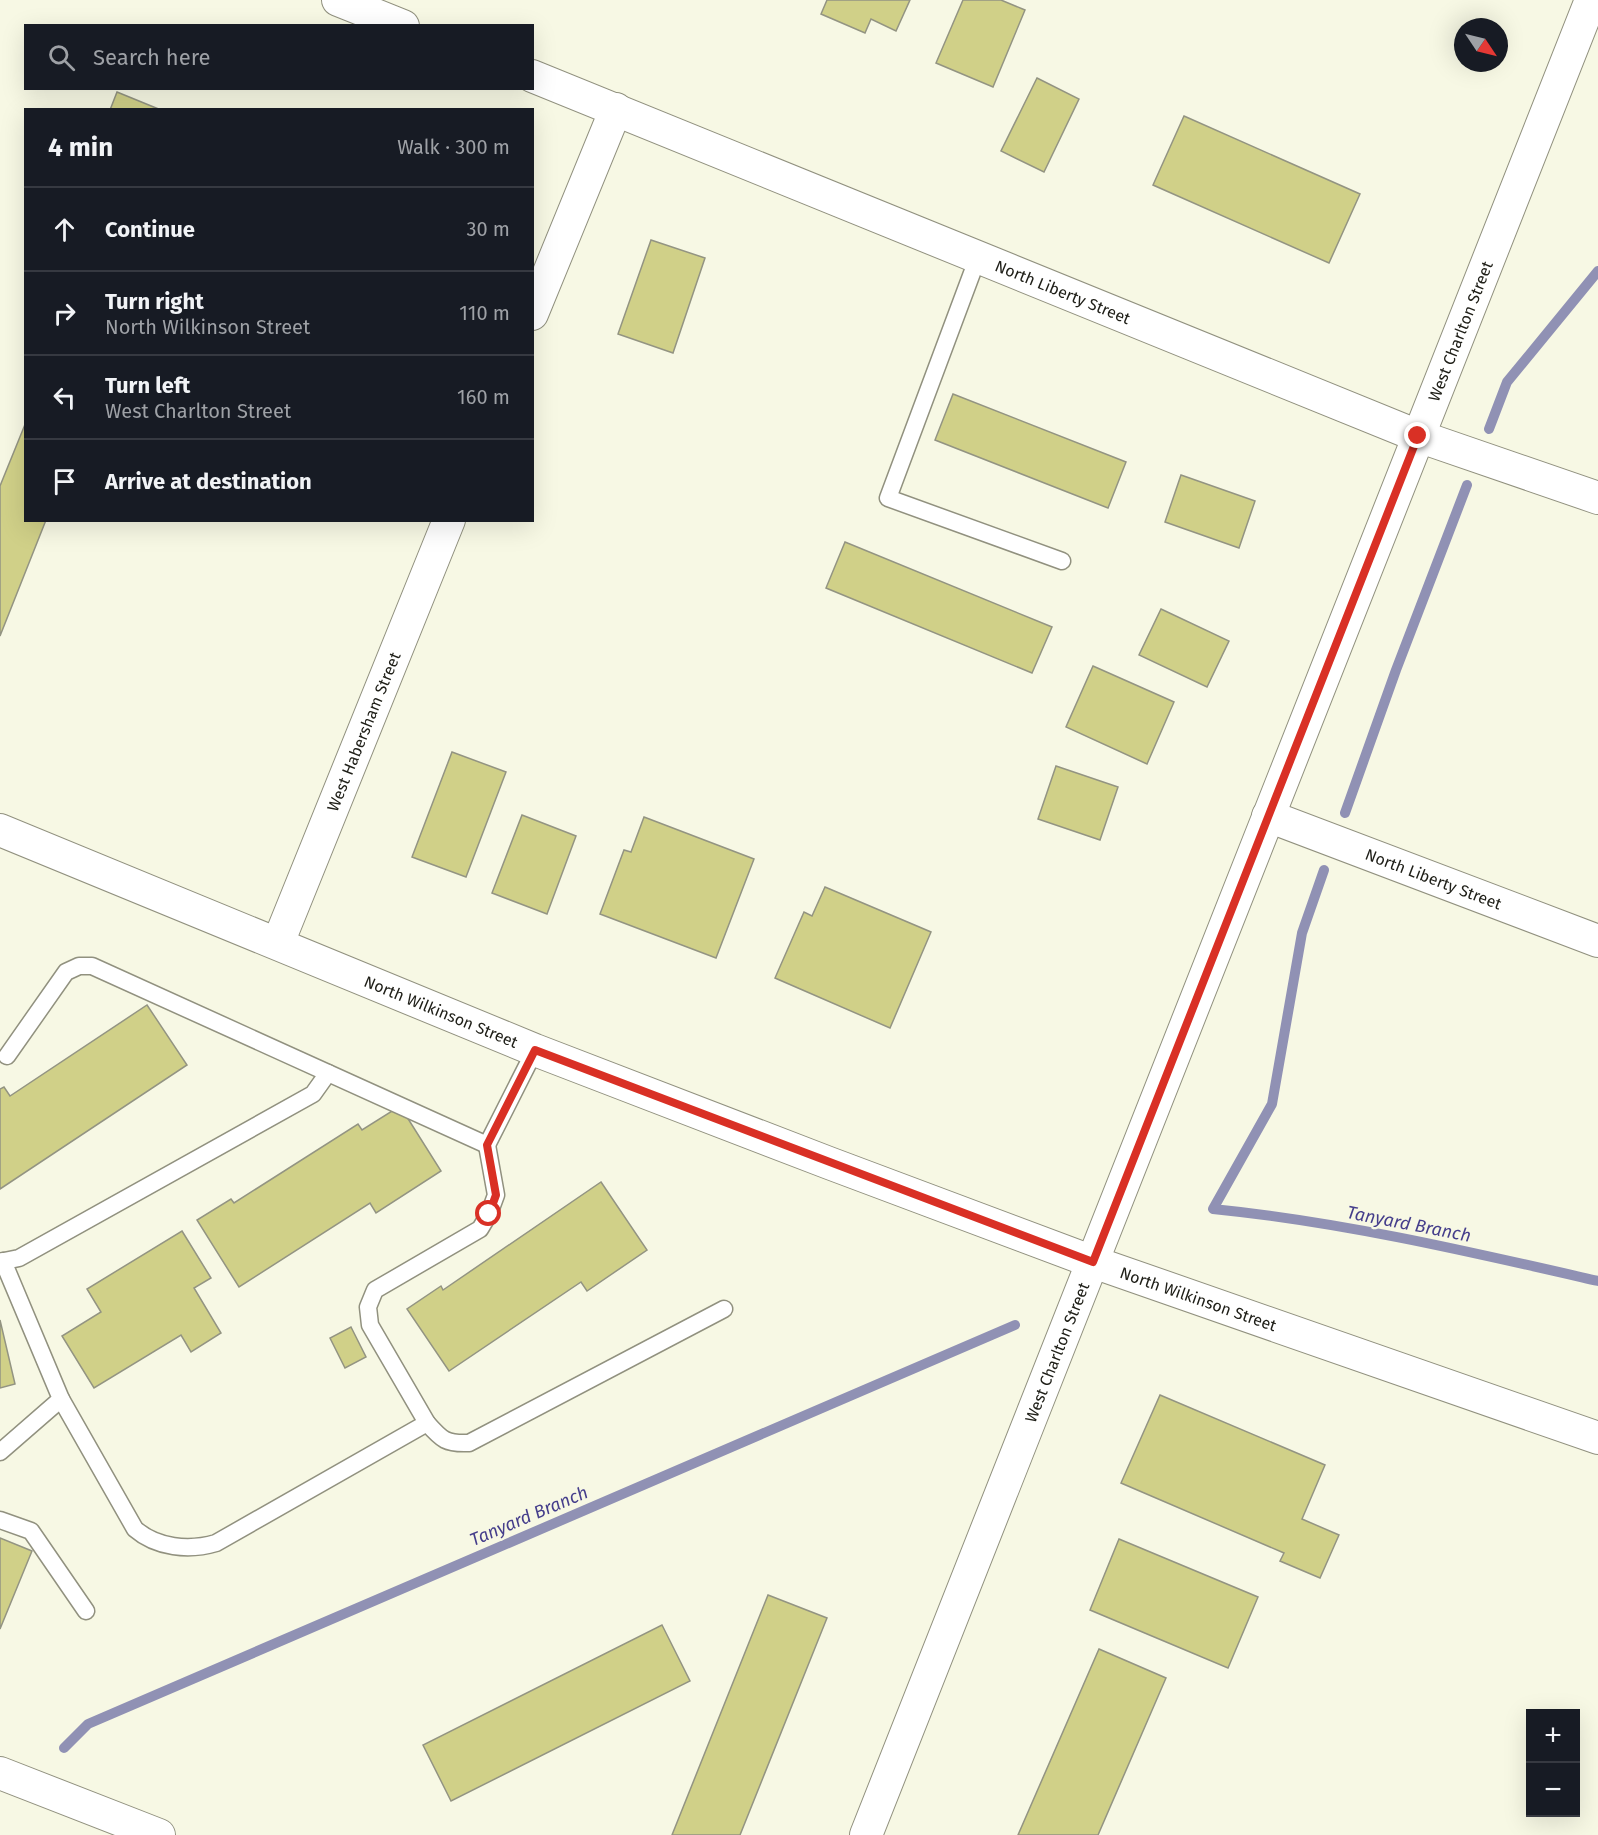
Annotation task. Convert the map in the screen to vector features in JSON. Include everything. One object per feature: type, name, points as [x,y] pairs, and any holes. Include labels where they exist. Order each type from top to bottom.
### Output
[{"type":"street","points":[[338,0],[398,24]]},
{"type":"street","name":"West Charlton Street","points":[[866,1835],[1591,0]]},
{"type":"street","name":"North Liberty Street","points":[[534,77],[1418,436],[1598,498]]},
{"type":"street","points":[[534,309],[616,109]]},
{"type":"street","name":"West Habersham Street","points":[[278,943],[447,522]]},
{"type":"street","name":"North Liberty Street","points":[[1269,816],[1598,940]]},
{"type":"street","name":"North Wilkinson Street","points":[[0,830],[535,1050],[1093,1262],[1598,1438]]},
{"type":"street","points":[[0,1773],[159,1835]]},
{"type":"lane","points":[[978,257],[888,498],[1062,561]]},
{"type":"lane","points":[[7,1056],[66,972],[79,966],[92,966],[487,1145]]},
{"type":"lane","points":[[535,1050],[487,1145],[496,1195],[480,1229],[375,1290],[368,1307],[370,1325],[427,1423],[440,1438],[453,1444],[469,1443],[724,1310]]},
{"type":"lane","points":[[328,1073],[314,1094],[19,1258],[2,1262],[61,1398],[135,1529],[147,1539],[161,1545],[200,1548],[216,1543],[427,1423]]},
{"type":"lane","points":[[0,1452],[61,1398]]},
{"type":"lane","points":[[0,1520],[31,1531],[86,1611]]},
{"type":"building","points":[[827,0],[910,0],[896,31],[871,19],[865,33],[821,14]]},
{"type":"building","points":[[963,0],[1001,0],[1025,10],[993,87],[936,63]]},
{"type":"building","points":[[1037,78],[1079,99],[1044,172],[1001,151]]},
{"type":"building","points":[[117,92],[156,108],[111,108]]},
{"type":"building","points":[[1184,116],[1360,194],[1329,263],[1153,185]]},
{"type":"building","points":[[651,240],[705,258],[673,353],[618,334]]},
{"type":"building","points":[[953,394],[1126,462],[1108,508],[935,440]]},
{"type":"building","points":[[24,427],[24,522],[45,522],[0,636],[0,486]]},
{"type":"building","points":[[1181,475],[1255,501],[1239,548],[1165,522]]},
{"type":"building","points":[[845,542],[1052,627],[1032,673],[826,588]]},
{"type":"building","points":[[1161,609],[1229,641],[1207,687],[1139,655]]},
{"type":"building","points":[[1093,666],[1174,702],[1147,764],[1066,727]]},
{"type":"building","points":[[452,752],[506,772],[466,877],[412,857]]},
{"type":"building","points":[[1056,766],[1118,787],[1100,840],[1038,819]]},
{"type":"building","points":[[522,815],[576,836],[547,914],[492,893]]},
{"type":"building","points":[[644,817],[754,859],[716,958],[600,914],[624,850],[631,852]]},
{"type":"building","points":[[825,887],[931,932],[890,1028],[775,978],[804,912],[812,916]]},
{"type":"building","points":[[147,1005],[187,1065],[0,1189],[0,1089],[4,1087],[10,1096]]},
{"type":"building","points":[[400,1106],[441,1171],[376,1213],[370,1203],[239,1287],[197,1220],[231,1199],[234,1203],[358,1124],[362,1130]]},
{"type":"building","points":[[601,1182],[647,1250],[587,1291],[581,1282],[449,1371],[407,1309],[441,1286],[443,1290]]},
{"type":"building","points":[[182,1231],[211,1278],[194,1288],[221,1333],[191,1352],[181,1335],[94,1388],[62,1336],[101,1312],[87,1289]]},
{"type":"building","points":[[0,1320],[15,1384],[0,1388]]},
{"type":"building","points":[[351,1327],[366,1357],[345,1368],[330,1338]]},
{"type":"building","points":[[1160,1395],[1325,1465],[1302,1519],[1339,1535],[1320,1578],[1280,1561],[1284,1553],[1121,1483]]},
{"type":"building","points":[[0,1538],[32,1551],[0,1629]]},
{"type":"building","points":[[1119,1539],[1258,1597],[1228,1668],[1090,1610]]},
{"type":"building","points":[[768,1595],[827,1618],[740,1835],[672,1835]]},
{"type":"building","points":[[662,1625],[690,1681],[451,1801],[423,1745]]},
{"type":"building","points":[[1099,1649],[1166,1678],[1098,1835],[1018,1835]]},
{"type":"waterway","points":[[1489,429],[1507,382],[1598,271]]},
{"type":"waterway","points":[[1345,813],[1396,670],[1467,485]]},
{"type":"waterway","name":"Tanyard Branch","points":[[1324,870],[1302,933],[1272,1104],[1213,1209],[1358,1230],[1598,1281]]},
{"type":"waterway","name":"Tanyard Branch","points":[[64,1748],[88,1724],[1015,1325]]},
{"type":"route","points":[[489,1214],[496,1195],[487,1145],[535,1050],[1093,1262],[1418,436]]}]
